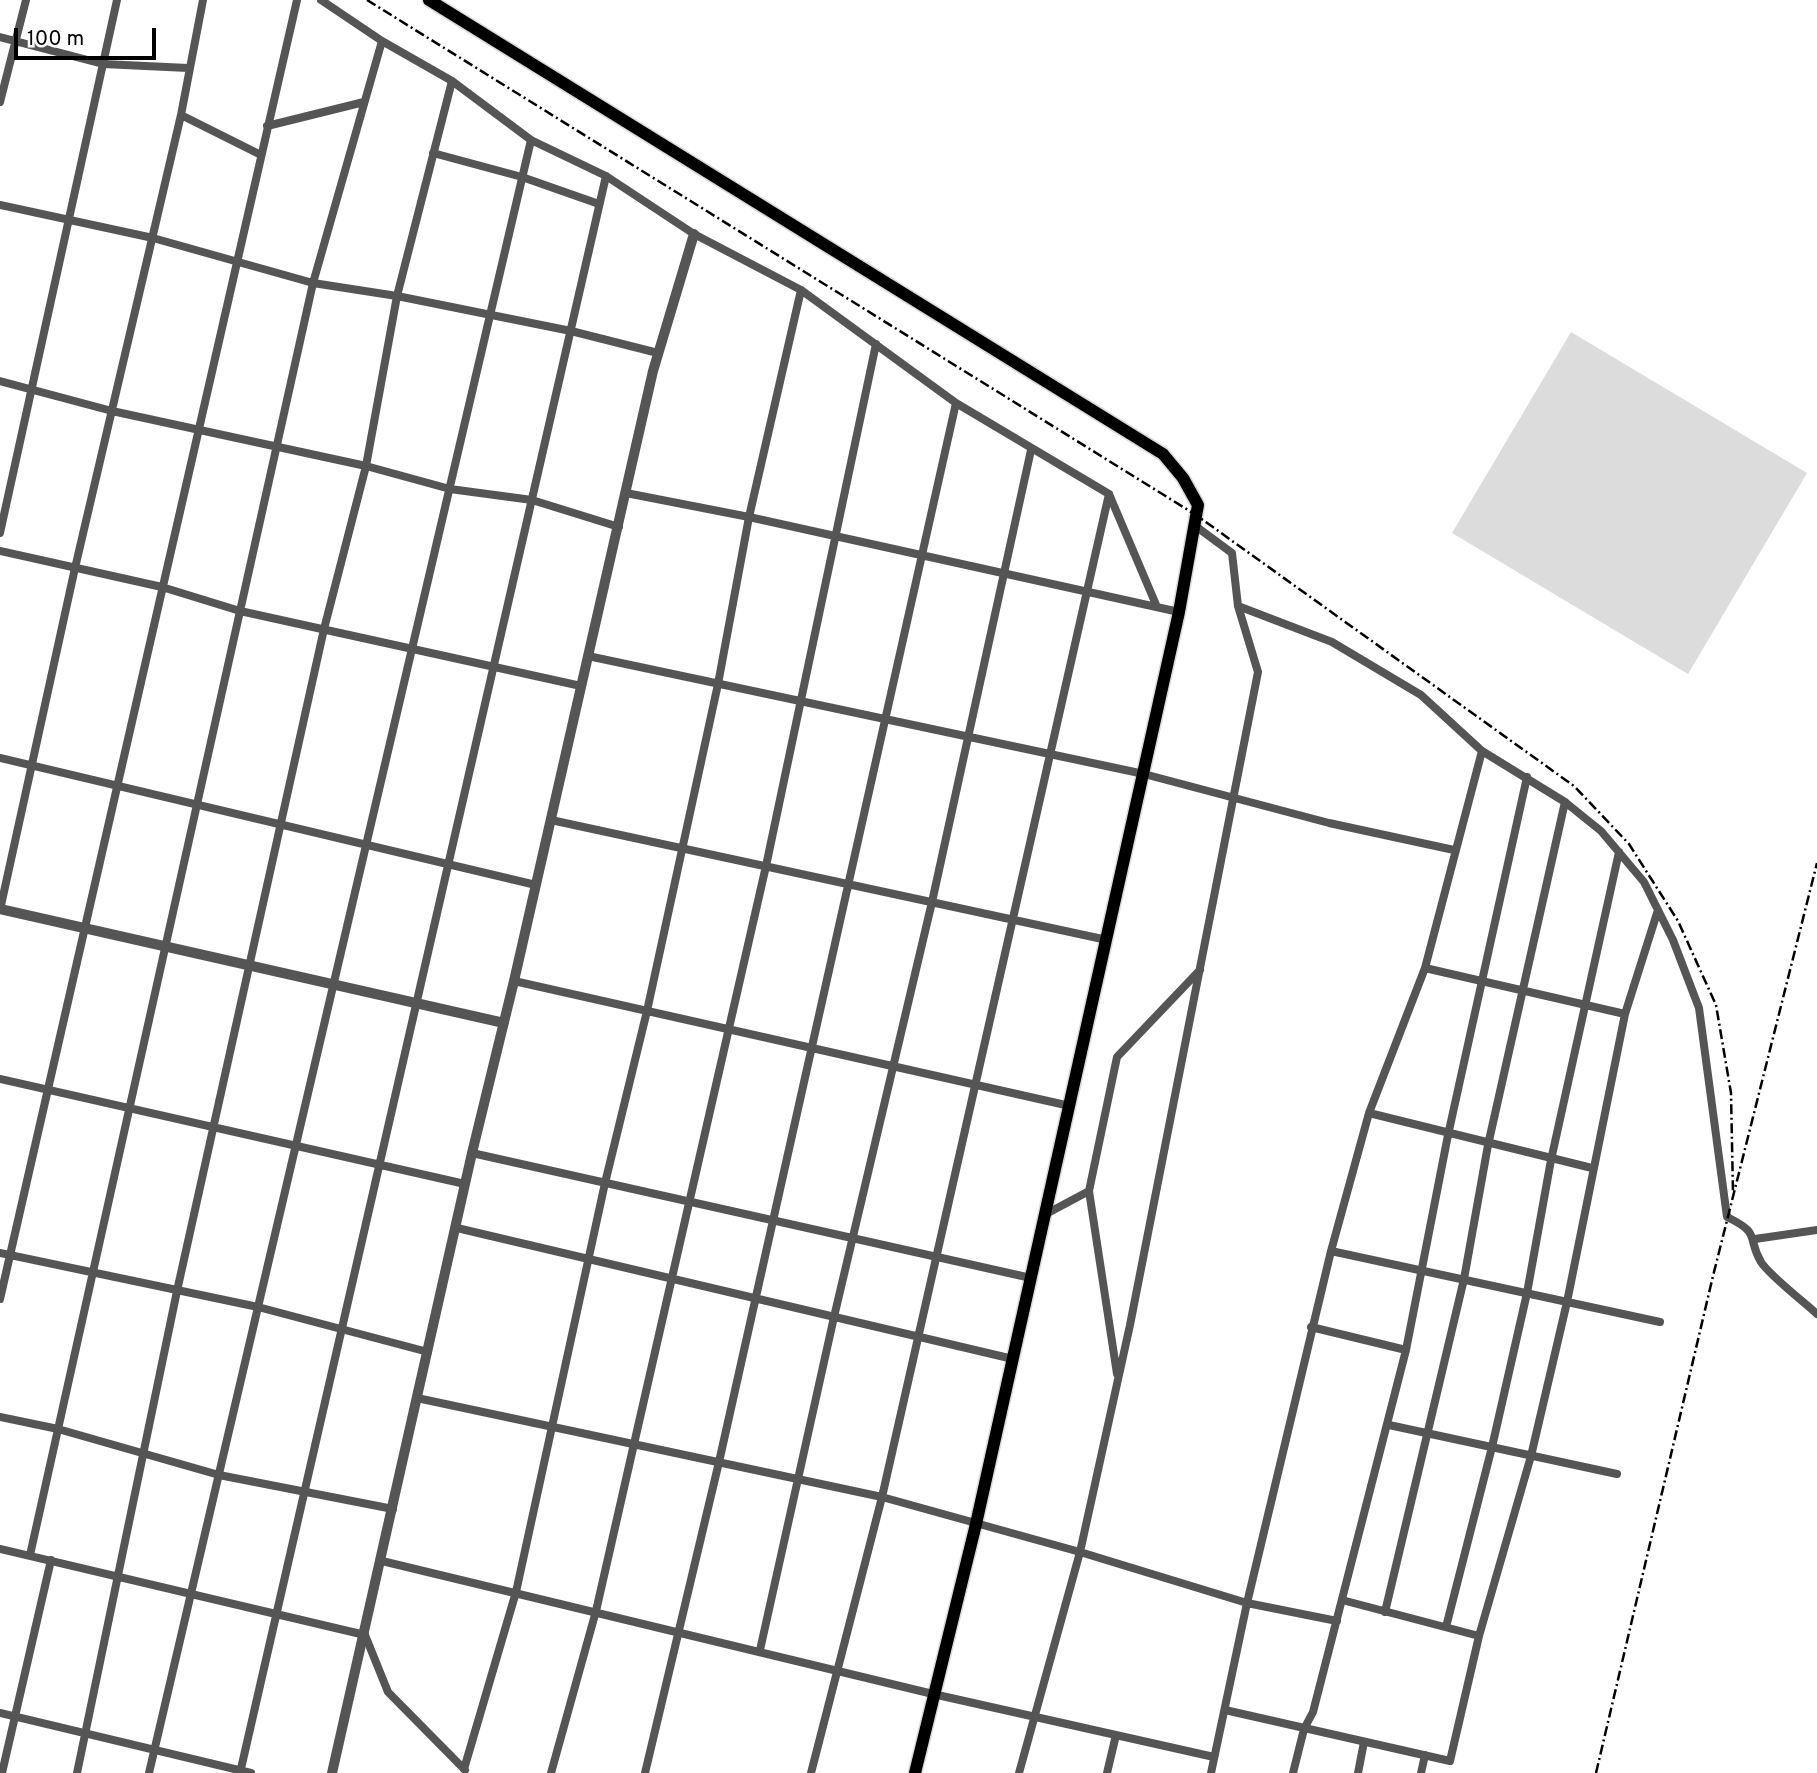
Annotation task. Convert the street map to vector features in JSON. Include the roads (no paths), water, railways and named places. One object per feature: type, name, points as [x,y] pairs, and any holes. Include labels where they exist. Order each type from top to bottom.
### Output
[{"type":"main road","points":[[429,0],[1163,454],[1184,478],[1198,505],[1180,612],[1070,1106],[976,1524],[915,1773]]},
{"type":"street","points":[[0,102],[26,0]]},
{"type":"street","points":[[0,533],[117,0]]},
{"type":"street","points":[[203,0],[181,114],[75,568],[0,909],[503,1023]]},
{"type":"street","points":[[0,1300],[297,0]]},
{"type":"street","points":[[321,0],[382,41],[452,81],[531,140],[606,176],[694,234],[801,290],[956,403],[1109,494],[1157,607]]},
{"type":"street","points":[[0,37],[103,64],[188,68]]},
{"type":"street","points":[[30,1555],[313,283],[382,41]]},
{"type":"street","points":[[77,1773],[213,1127],[324,629],[366,467],[397,296],[452,81]]},
{"type":"street","points":[[267,126],[364,102]]},
{"type":"street","points":[[181,114],[261,155]]},
{"type":"street","points":[[149,1773],[531,140]]},
{"type":"street","points":[[433,153],[523,177],[600,204]]},
{"type":"street","points":[[241,1772],[606,176]]},
{"type":"street","points":[[0,205],[153,238],[313,283],[491,315],[659,353]]},
{"type":"street","points":[[332,1773],[472,1153],[618,527],[659,353],[694,234]]},
{"type":"street","points":[[365,1634],[388,1692],[466,1771],[516,1592],[605,1183],[647,1011],[718,684],[749,517],[801,290]]},
{"type":"street","points":[[551,1773],[596,1611],[766,866],[876,344]]},
{"type":"street","points":[[0,381],[112,411],[366,467],[450,489],[532,500],[618,527]]},
{"type":"street","points":[[645,1773],[719,1462],[956,403]]},
{"type":"street","points":[[760,1650],[834,1317],[932,902],[966,736],[1031,450]]},
{"type":"street","points":[[626,493],[749,517],[1180,612]]},
{"type":"street","points":[[811,1773],[882,1497],[1109,494]]},
{"type":"street","points":[[1020,1773],[1033,1716],[1080,1552],[1118,1380],[1258,672],[1238,606],[1233,553],[1194,525]]},
{"type":"street","points":[[0,551],[162,587],[240,611],[581,687]]},
{"type":"street","points":[[1238,606],[1332,642],[1421,695],[1482,751],[1565,802],[1601,831],[1644,882],[1699,1008],[1727,1217],[1745,1226],[1755,1239],[1761,1262],[1817,1314]]},
{"type":"street","points":[[588,656],[1144,774],[1329,823],[1454,850]]},
{"type":"street","points":[[1211,1773],[1247,1603],[1331,1251],[1369,1113],[1425,968],[1482,751]]},
{"type":"street","points":[[0,758],[536,886]]},
{"type":"street","points":[[1293,1773],[1304,1729],[1313,1712],[1389,1425],[1424,1271],[1448,1135],[1527,777]]},
{"type":"street","points":[[1385,1612],[1464,1279],[1488,1144],[1565,802]]},
{"type":"street","points":[[551,820],[1107,940]]},
{"type":"street","points":[[1446,1628],[1492,1447],[1527,1293],[1551,1160],[1619,852]]},
{"type":"street","points":[[1225,1710],[1450,1761],[1479,1636],[1531,1456],[1567,1302],[1625,1014],[1658,910]]},
{"type":"street","points":[[1425,968],[1625,1014]]},
{"type":"street","points":[[1118,1380],[1088,1191],[1117,1057],[1201,970]]},
{"type":"street","points":[[514,981],[1070,1106]]},
{"type":"street","points":[[0,1079],[466,1184]]},
{"type":"street","points":[[1369,1113],[1448,1135],[1592,1168]]},
{"type":"street","points":[[472,1153],[1031,1278]]},
{"type":"street","points":[[1046,1213],[1088,1191]]},
{"type":"street","points":[[457,1228],[1013,1359]]},
{"type":"street","points":[[1755,1239],[1817,1230]]},
{"type":"street","points":[[1331,1251],[1660,1322]]},
{"type":"street","points":[[0,1253],[258,1307],[428,1352]]},
{"type":"street","points":[[1311,1328],[1406,1350]]},
{"type":"street","points":[[417,1398],[882,1497],[1080,1552],[1247,1603],[1337,1620]]},
{"type":"street","points":[[0,1418],[58,1429],[219,1475],[305,1490],[393,1510]]},
{"type":"street","points":[[1389,1425],[1617,1474]]},
{"type":"street","points":[[0,1549],[365,1634]]},
{"type":"street","points":[[2,1773],[51,1560]]},
{"type":"street","points":[[382,1561],[678,1630],[933,1694],[1214,1757]]},
{"type":"street","points":[[1342,1601],[1479,1636]]},
{"type":"street","points":[[0,1713],[251,1773]]},
{"type":"street","points":[[1107,1773],[1116,1735]]},
{"type":"street","points":[[1358,1773],[1364,1742]]},
{"type":"street","points":[[1421,1773],[1425,1755]]},
{"type":"railway","points":[[367,0],[1196,515],[1574,786],[1629,844],[1678,921],[1716,1005],[1731,1093],[1733,1193]]},
{"type":"railway","points":[[1596,1773],[1713,1276],[1817,863]]}]
